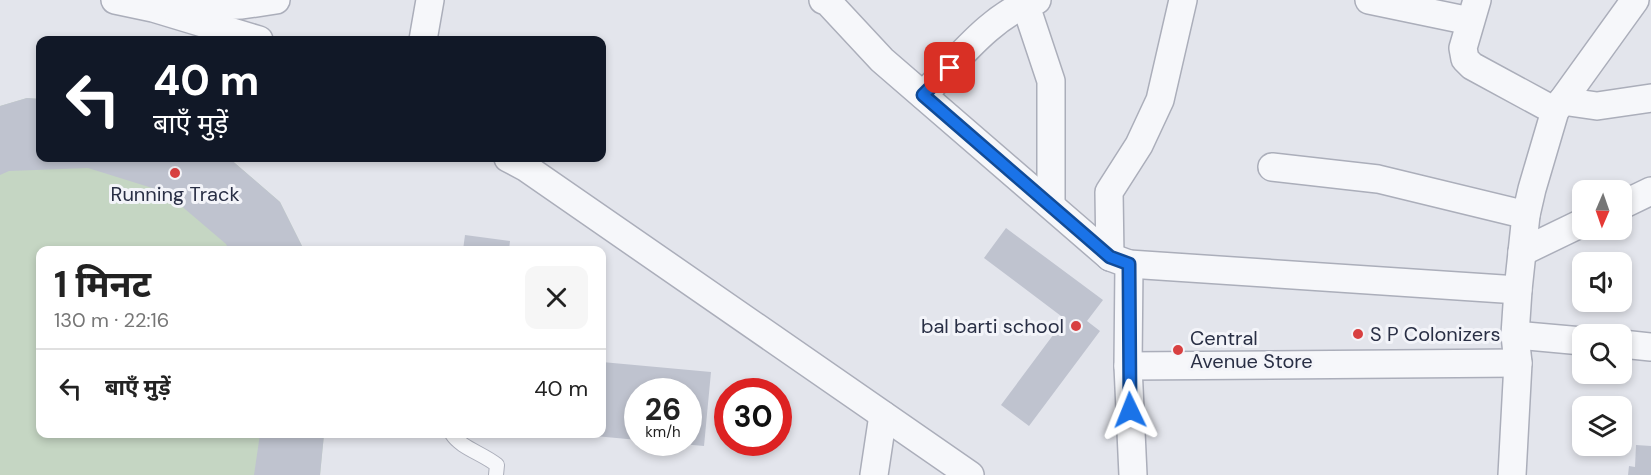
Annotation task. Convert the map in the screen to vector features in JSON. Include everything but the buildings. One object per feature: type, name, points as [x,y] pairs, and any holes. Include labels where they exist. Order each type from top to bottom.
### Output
[{"type":"street","points":[[115,0],[153,8],[246,36]]},
{"type":"street","points":[[153,8],[276,0]]},
{"type":"street","points":[[424,36],[430,0]]},
{"type":"street","points":[[1133,475],[1128,366],[1119,260],[1109,192],[1139,145],[1160,100],[1183,0]]},
{"type":"street","points":[[1369,0],[1473,11],[1463,48],[1465,59],[1472,66],[1559,106],[1597,106],[1651,98]]},
{"type":"street","points":[[1512,475],[1518,363],[1515,334],[1526,215],[1559,106],[1635,0]]},
{"type":"street","points":[[827,1],[882,60],[1051,205],[1119,260],[1518,290]]},
{"type":"street","points":[[923,95],[1004,15],[1029,1],[1051,81],[1051,205]]},
{"type":"street","points":[[516,162],[970,475]]},
{"type":"street","points":[[1272,167],[1378,179],[1526,215]]},
{"type":"street","points":[[1632,200],[1651,191]]},
{"type":"street","points":[[1522,252],[1572,228]]},
{"type":"street","points":[[1515,334],[1572,340]]},
{"type":"street","points":[[1632,345],[1651,347]]},
{"type":"street","points":[[1128,366],[1518,363]]},
{"type":"street","points":[[874,475],[883,415]]},
{"type":"lane","points":[[455,438],[458,443],[483,454],[497,465],[496,475]]},
{"type":"green space","points":[[27,98],[36,99],[36,162],[234,162],[280,202],[302,246],[36,246],[36,438],[324,438],[320,475],[0,475],[0,106]]},
{"type":"place","name":"Running Track","points":[[175,173]]},
{"type":"place","name":"bal barti school","points":[[1076,326]]},
{"type":"place","name":"S P Colonizers","points":[[1358,334]]},
{"type":"place","name":"Central Avenue Store","points":[[1178,350]]},
{"type":"route","points":[[950,68],[923,95],[1110,257],[1129,264],[1130,410]]}]
